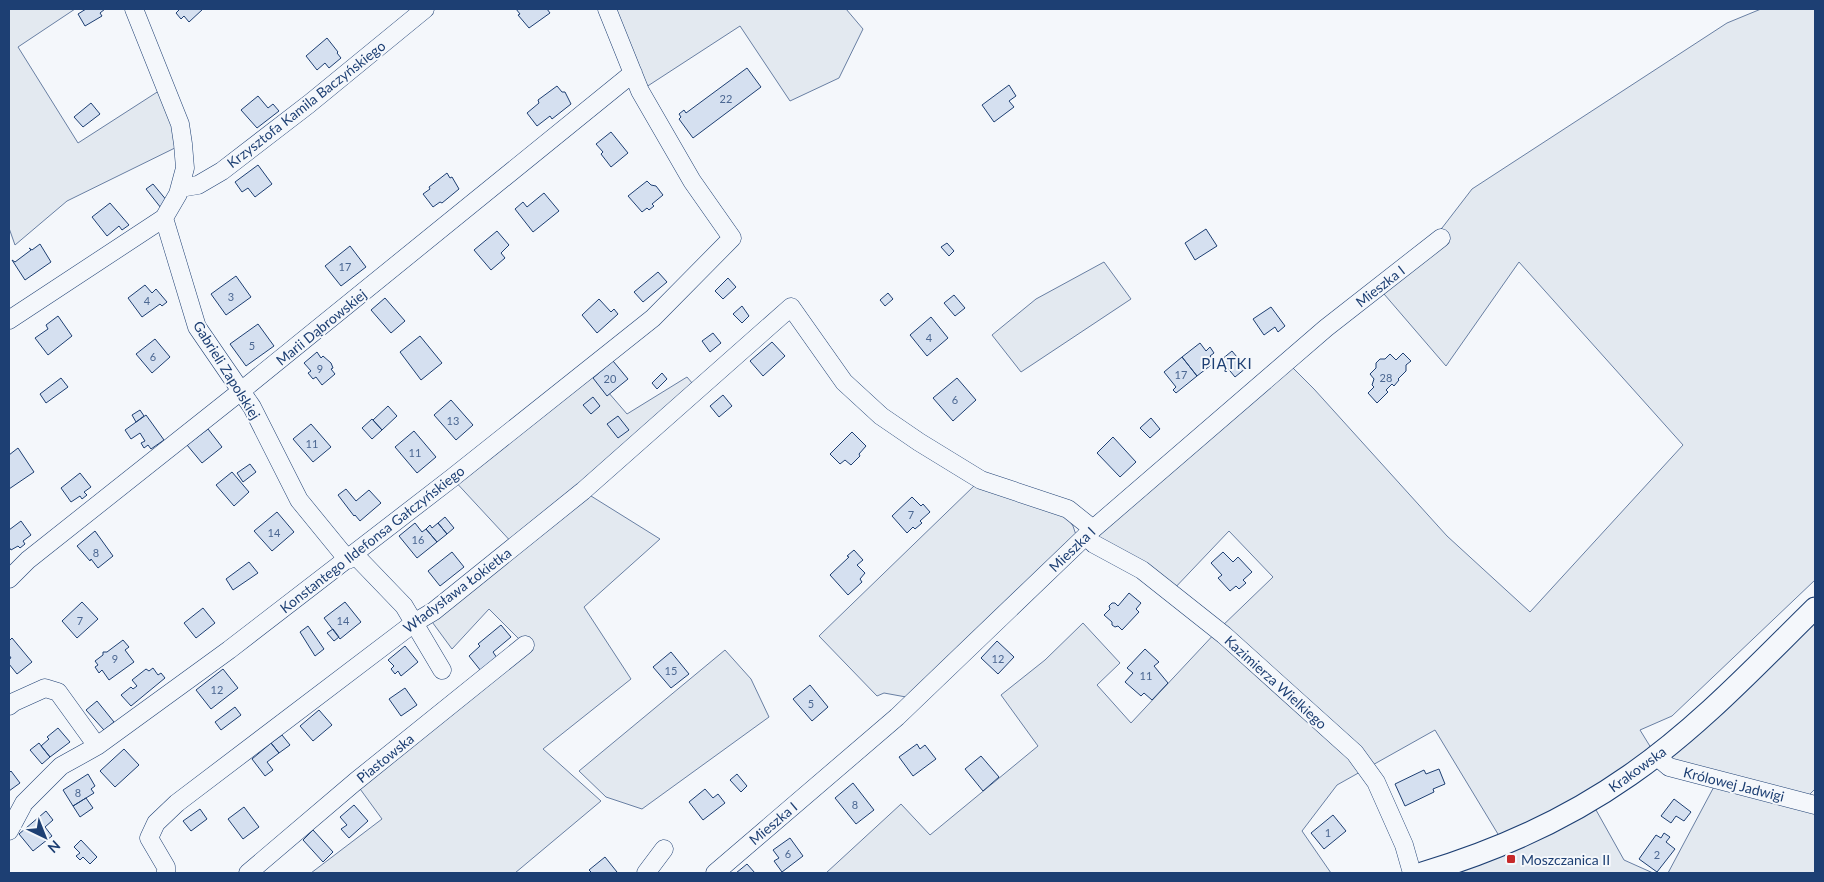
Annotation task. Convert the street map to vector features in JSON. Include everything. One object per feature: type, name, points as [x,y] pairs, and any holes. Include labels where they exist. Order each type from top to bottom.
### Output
[{"type":"main road","name":"Krakowska","points":[[1422,873],[1474,857],[1559,819],[1611,788],[1656,756],[1708,711],[1815,608]]},
{"type":"street","points":[[9,320],[164,218],[178,194],[185,168],[180,124],[134,9]]},
{"type":"street","name":"Krzysztofa Kamila Baczyńskiego","points":[[180,188],[198,185],[222,171],[309,104],[425,9]]},
{"type":"street","points":[[607,9],[633,73]]},
{"type":"street","name":"Konstantego Ildefonsa Gałczyńskiego","points":[[9,831],[24,803],[61,766],[98,746],[351,557],[653,318],[732,238],[692,181],[640,91],[633,73]]},
{"type":"street","name":"Marii Dąbrowskiej","points":[[9,579],[28,560],[241,391],[633,73]]},
{"type":"street","name":"Gabrieli Zapolskiej","points":[[164,218],[197,327],[252,407],[299,500],[351,557],[404,606],[442,670]]},
{"type":"street","name":"Mieszka I","points":[[715,873],[897,717],[1090,532],[1326,328],[1441,238]]},
{"type":"street","name":"Kazimierza Wielkiego","points":[[791,307],[844,382],[881,416],[981,480],[1068,508],[1090,532],[1094,544],[1142,570],[1224,635],[1355,753],[1376,782],[1404,845],[1412,873]]},
{"type":"street","name":"Władysława Łokietka","points":[[166,873],[166,867],[149,838],[156,823],[177,803],[414,623],[434,611],[583,491],[791,307]]},
{"type":"street","name":"Piastowska","points":[[248,873],[355,782],[525,645]]},
{"type":"street","points":[[9,706],[45,688],[58,692],[98,746]]},
{"type":"street","name":"Królowej Jadwigi","points":[[1656,756],[1669,767],[1815,805]]},
{"type":"street","points":[[646,873],[664,849]]},
{"type":"shaded area","points":[[9,9],[75,9],[18,47],[78,143],[165,87],[183,144],[67,201],[15,245],[9,228]]},
{"type":"shaded area","points":[[607,9],[846,9],[863,29],[839,78],[790,101],[740,26],[640,91]]},
{"type":"shaded area","points":[[1761,9],[1815,9],[1815,580],[1672,716],[1640,730],[1656,756],[1591,801],[1624,860],[1653,873],[1422,873],[1504,844],[1435,730],[1337,785],[1302,831],[1331,873],[826,873],[901,804],[930,835],[1038,746],[1001,695],[1045,660],[1083,623],[1120,663],[1097,685],[1131,723],[1218,630],[1273,577],[1229,531],[1171,592],[1094,544],[1093,529],[1287,362],[1314,389],[1447,536],[1530,612],[1683,445],[1519,262],[1446,366],[1378,287],[1442,228],[1472,189],[1727,23]]},
{"type":"shaded area","points":[[1104,262],[1131,299],[1021,372],[992,335],[1036,299]]},
{"type":"shaded area","points":[[589,370],[627,414],[687,377],[698,390],[583,491],[660,539],[584,607],[631,679],[543,749],[601,801],[515,873],[311,873],[382,819],[355,782],[525,645],[489,609],[452,649],[427,615],[515,546],[452,478]]},
{"type":"shaded area","points":[[976,484],[1065,515],[1073,526],[1076,535],[906,697],[884,693],[877,696],[819,636]]},
{"type":"shaded area","points":[[1815,608],[1815,789],[1803,801],[1815,805],[1815,873],[1668,873],[1717,781],[1656,756]]},
{"type":"shaded area","points":[[725,650],[751,679],[769,717],[642,809],[606,797],[579,771]]},
{"type":"building","points":[[86,9],[105,9],[100,13],[102,16],[85,26],[78,14]]},
{"type":"building","points":[[178,9],[203,9],[189,22],[184,16],[181,19],[176,13]]},
{"type":"building","points":[[516,9],[547,9],[550,13],[529,28],[518,15],[520,14]]},
{"type":"building","points":[[327,38],[341,58],[329,68],[325,63],[317,70],[306,56]]},
{"type":"building","points":[[747,68],[761,87],[693,138],[679,119],[681,117],[679,114],[684,110],[686,113]]},
{"type":"building","points":[[1009,85],[1016,96],[1009,101],[1014,107],[994,122],[982,105]]},
{"type":"building","points":[[557,86],[562,92],[565,92],[571,104],[552,119],[550,116],[537,126],[527,113],[539,103],[538,100]]},
{"type":"building","points":[[258,96],[268,108],[273,104],[279,111],[257,128],[241,110]]},
{"type":"building","points":[[91,103],[100,114],[83,127],[74,117]]},
{"type":"building","points":[[611,132],[628,153],[611,167],[596,144]]},
{"type":"building","points":[[258,165],[272,184],[255,197],[248,188],[242,192],[235,182]]},
{"type":"building","points":[[447,173],[450,178],[452,177],[459,189],[442,203],[440,202],[433,207],[423,194]]},
{"type":"building","points":[[647,181],[651,185],[656,186],[663,195],[652,204],[654,206],[642,212],[628,196]]},
{"type":"building","points":[[153,184],[168,202],[161,208],[146,189]]},
{"type":"building","points":[[544,193],[559,211],[533,232],[515,209],[523,202],[527,207]]},
{"type":"building","points":[[110,203],[129,225],[122,230],[119,226],[107,236],[92,217]]},
{"type":"building","points":[[1206,229],[1217,246],[1195,260],[1185,243]]},
{"type":"building","points":[[497,231],[509,245],[501,253],[505,258],[491,270],[474,250]]},
{"type":"building","points":[[947,243],[954,251],[949,256],[941,247]]},
{"type":"building","points":[[40,244],[51,262],[25,280],[12,260],[15,262],[31,250],[29,248],[32,250]]},
{"type":"building","points":[[350,246],[366,267],[341,286],[325,266]]},
{"type":"building","points":[[658,272],[667,282],[643,302],[634,292]]},
{"type":"building","points":[[236,276],[251,297],[226,315],[211,294]]},
{"type":"building","points":[[728,278],[736,287],[723,299],[715,291]]},
{"type":"building","points":[[145,285],[152,293],[156,289],[167,302],[162,306],[160,304],[142,317],[128,298]]},
{"type":"building","points":[[888,293],[893,299],[885,306],[880,300]]},
{"type":"building","points":[[954,295],[965,308],[955,316],[944,303]]},
{"type":"building","points":[[385,298],[405,321],[391,333],[371,310]]},
{"type":"building","points":[[599,299],[611,312],[614,309],[618,314],[597,333],[582,315]]},
{"type":"building","points":[[742,306],[749,316],[742,323],[733,314]]},
{"type":"building","points":[[1271,307],[1285,326],[1278,332],[1275,327],[1264,335],[1253,319]]},
{"type":"building","points":[[58,316],[72,336],[48,355],[35,338],[48,329],[46,325]]},
{"type":"building","points":[[931,317],[948,338],[927,356],[910,335]]},
{"type":"building","points":[[258,324],[274,346],[246,366],[230,344]]},
{"type":"building","points":[[713,333],[721,343],[710,352],[702,341]]},
{"type":"building","points":[[420,336],[442,363],[421,380],[400,352]]},
{"type":"building","points":[[155,339],[170,357],[152,373],[136,354]]},
{"type":"building","points":[[772,342],[785,356],[763,376],[750,361]]},
{"type":"building","points":[[1200,343],[1206,351],[1210,347],[1214,353],[1210,356],[1215,362],[1197,376],[1182,357]]},
{"type":"building","points":[[1232,351],[1246,368],[1235,377],[1221,360]]},
{"type":"building","points":[[317,352],[321,358],[323,356],[331,363],[333,368],[331,369],[335,374],[322,385],[316,377],[313,379],[308,373],[311,371],[304,363]]},
{"type":"building","points":[[1403,353],[1411,361],[1406,365],[1406,371],[1394,386],[1392,384],[1386,390],[1388,392],[1377,403],[1368,393],[1374,387],[1372,385],[1374,379],[1370,374],[1376,368],[1376,363],[1380,359],[1385,359],[1390,354],[1396,360]]},
{"type":"building","points":[[1182,357],[1197,376],[1176,393],[1173,390],[1176,387],[1164,372]]},
{"type":"building","points":[[613,361],[628,379],[607,396],[593,378]]},
{"type":"building","points":[[662,373],[667,379],[657,389],[652,383]]},
{"type":"building","points":[[61,378],[68,387],[46,403],[40,394]]},
{"type":"building","points":[[957,378],[976,400],[953,421],[933,398]]},
{"type":"building","points":[[723,395],[732,406],[719,417],[710,406]]},
{"type":"building","points":[[593,397],[600,406],[591,414],[583,405]]},
{"type":"building","points":[[451,400],[473,425],[456,440],[434,415]]},
{"type":"building","points":[[388,406],[397,416],[382,430],[373,420]]},
{"type":"building","points":[[140,410],[144,416],[136,422],[132,415]]},
{"type":"building","points":[[146,415],[164,440],[151,449],[148,445],[144,448],[141,443],[145,441],[140,433],[131,439],[125,430]]},
{"type":"building","points":[[618,416],[629,430],[618,438],[607,424]]},
{"type":"building","points":[[1151,418],[1160,429],[1150,438],[1140,428]]},
{"type":"building","points":[[372,419],[382,430],[372,439],[362,428]]},
{"type":"building","points":[[311,424],[331,447],[313,462],[293,439]]},
{"type":"building","points":[[208,429],[222,447],[202,463],[187,445]]},
{"type":"building","points":[[414,431],[436,457],[417,473],[395,447]]},
{"type":"building","points":[[852,432],[866,446],[851,465],[845,460],[840,464],[830,454]]},
{"type":"building","points":[[1113,437],[1136,462],[1120,477],[1097,453]]},
{"type":"building","points":[[18,448],[34,472],[9,489],[9,455]]},
{"type":"building","points":[[250,464],[256,472],[243,482],[237,473]]},
{"type":"building","points":[[232,472],[249,492],[234,506],[216,485]]},
{"type":"building","points":[[80,473],[91,487],[84,492],[87,495],[82,499],[80,496],[71,502],[61,488]]},
{"type":"building","points":[[346,489],[356,501],[369,490],[381,503],[360,521],[338,495]]},
{"type":"building","points":[[912,497],[921,506],[923,504],[930,512],[920,521],[922,523],[915,529],[913,527],[907,533],[892,516]]},
{"type":"building","points":[[277,512],[294,532],[272,551],[254,531]]},
{"type":"building","points":[[445,517],[454,528],[447,534],[438,523]]},
{"type":"building","points":[[21,521],[31,535],[23,541],[25,544],[20,548],[18,546],[11,550],[9,547],[9,530]]},
{"type":"building","points":[[415,523],[422,532],[426,529],[437,542],[417,558],[399,536]]},
{"type":"building","points":[[438,523],[447,534],[437,542],[426,529],[430,525],[432,528]]},
{"type":"building","points":[[95,531],[113,556],[98,568],[77,546]]},
{"type":"building","points":[[854,550],[863,560],[857,565],[865,573],[860,579],[862,582],[848,595],[830,575]]},
{"type":"building","points":[[452,552],[464,567],[440,586],[428,571]]},
{"type":"building","points":[[1223,552],[1233,562],[1238,557],[1252,572],[1243,580],[1246,583],[1239,589],[1236,586],[1230,591],[1218,578],[1222,575],[1211,563]]},
{"type":"building","points":[[249,562],[258,573],[233,590],[226,579]]},
{"type":"building","points":[[1129,593],[1141,603],[1136,609],[1139,612],[1122,630],[1118,626],[1112,625],[1112,622],[1104,615],[1110,609],[1109,606],[1112,603],[1118,606]]},
{"type":"building","points":[[82,602],[98,619],[77,638],[62,621]]},
{"type":"building","points":[[345,602],[361,622],[340,639],[324,618]]},
{"type":"building","points":[[203,608],[215,623],[196,638],[184,623]]},
{"type":"building","points":[[501,625],[511,637],[493,652],[497,658],[481,671],[469,656],[480,646],[478,644]]},
{"type":"building","points":[[308,626],[324,649],[315,656],[300,632]]},
{"type":"building","points":[[333,629],[339,637],[334,641],[327,633]]},
{"type":"building","points":[[12,638],[32,662],[17,674],[9,664],[9,659],[11,658],[9,655],[9,641]]},
{"type":"building","points":[[123,640],[129,647],[125,650],[134,662],[109,680],[102,670],[99,673],[95,667],[98,665],[95,661],[103,655],[103,652],[107,652]]},
{"type":"building","points":[[997,641],[1014,657],[998,674],[981,658]]},
{"type":"building","points":[[405,646],[418,662],[401,676],[398,671],[395,674],[391,669],[394,666],[388,660]]},
{"type":"building","points":[[1145,649],[1159,662],[1154,666],[1168,683],[1152,700],[1144,693],[1141,696],[1125,682],[1133,673],[1127,668]]},
{"type":"building","points":[[671,652],[689,674],[671,688],[653,667]]},
{"type":"building","points":[[153,668],[158,675],[161,673],[165,678],[131,706],[121,695],[131,687],[133,689],[137,686],[132,680],[146,669],[149,671]]},
{"type":"building","points":[[223,669],[238,688],[211,709],[196,690]]},
{"type":"building","points":[[810,685],[828,707],[812,721],[793,699]]},
{"type":"building","points":[[405,688],[417,705],[401,716],[389,699]]},
{"type":"building","points":[[97,701],[114,722],[104,730],[86,710]]},
{"type":"building","points":[[235,707],[241,715],[221,730],[215,722]]},
{"type":"building","points":[[319,710],[332,725],[313,741],[300,726]]},
{"type":"building","points":[[58,728],[70,742],[50,757],[41,746],[49,739],[47,737]]},
{"type":"building","points":[[282,735],[290,745],[279,753],[271,743]]},
{"type":"building","points":[[39,743],[50,757],[42,764],[30,750]]},
{"type":"building","points":[[271,743],[279,753],[267,762],[273,770],[265,776],[252,759]]},
{"type":"building","points":[[917,744],[920,749],[925,745],[936,759],[913,776],[899,757]]},
{"type":"building","points":[[124,749],[139,765],[115,787],[100,771]]},
{"type":"building","points":[[981,756],[999,777],[983,791],[965,769]]},
{"type":"building","points":[[1439,769],[1445,784],[1433,789],[1434,792],[1405,806],[1395,784],[1424,770],[1426,774]]},
{"type":"building","points":[[11,771],[20,783],[9,791],[9,773]]},
{"type":"building","points":[[88,774],[95,786],[91,789],[94,793],[73,806],[63,790]]},
{"type":"building","points":[[737,774],[747,786],[741,792],[730,780]]},
{"type":"building","points":[[853,783],[874,810],[856,824],[835,798]]},
{"type":"building","points":[[705,789],[713,798],[718,794],[725,803],[703,820],[689,802]]},
{"type":"building","points":[[86,798],[93,808],[80,817],[73,806]]},
{"type":"building","points":[[1674,799],[1691,812],[1684,821],[1676,816],[1671,823],[1661,816]]},
{"type":"building","points":[[354,805],[368,821],[349,838],[341,829],[347,825],[340,817]]},
{"type":"building","points":[[244,807],[259,827],[243,839],[228,819]]},
{"type":"building","points":[[200,809],[207,819],[191,831],[183,821]]},
{"type":"building","points":[[46,811],[53,820],[45,827],[52,836],[33,851],[19,834]]},
{"type":"building","points":[[1333,815],[1346,831],[1324,849],[1311,833]]},
{"type":"building","points":[[313,830],[333,852],[323,862],[303,840]]},
{"type":"building","points":[[1664,833],[1670,837],[1666,842],[1675,849],[1657,872],[1639,859],[1656,835],[1661,838]]},
{"type":"building","points":[[790,838],[803,856],[782,872],[774,861],[779,858],[773,850]]},
{"type":"building","points":[[81,840],[97,857],[90,864],[83,857],[80,860],[76,856],[80,853],[74,847]]},
{"type":"building","points":[[605,857],[617,872],[592,873],[589,870]]},
{"type":"building","points":[[747,864],[755,873],[736,873]]},
{"type":"place","name":"Moszczanica II","points":[[1511,859]]},
{"type":"district","name":"PIĄTKI","points":[[1227,363]]}]
